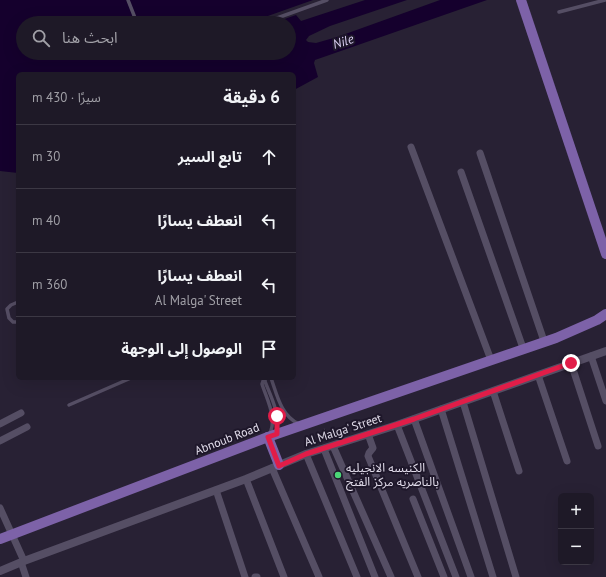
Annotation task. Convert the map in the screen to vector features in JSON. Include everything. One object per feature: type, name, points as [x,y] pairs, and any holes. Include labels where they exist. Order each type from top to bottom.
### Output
[{"type":"main road","points":[[521,0],[538,40],[606,234]]},
{"type":"main road","points":[[528,0],[538,40],[572,153],[606,254]]},
{"type":"main road","name":"Abnoub Road","points":[[556,338],[597,320],[606,314]]},
{"type":"main road","name":"Abnoub Road","points":[[0,539],[15,538],[321,418],[544,341],[581,332],[606,323]]},
{"type":"main road","points":[[272,436],[272,447],[276,465]]},
{"type":"street","points":[[411,147],[491,360]]},
{"type":"street","points":[[480,153],[544,341]]},
{"type":"street","points":[[461,172],[523,348]]},
{"type":"street","name":"Al Malga' Street","points":[[0,571],[22,560],[246,479],[276,465],[324,447],[333,446],[397,425],[606,351]]},
{"type":"street","points":[[591,356],[606,401]]},
{"type":"street","points":[[571,363],[598,446]]},
{"type":"street","points":[[538,375],[567,461]]},
{"type":"street","points":[[493,391],[518,471]]},
{"type":"street","points":[[463,402],[516,577]]},
{"type":"street","points":[[441,410],[492,577]]},
{"type":"street","points":[[0,423],[21,413]]},
{"type":"street","points":[[414,419],[471,577]]},
{"type":"street","points":[[397,425],[456,577]]},
{"type":"street","points":[[0,441],[27,428]]},
{"type":"street","points":[[368,434],[373,448],[368,456],[418,577]]},
{"type":"street","points":[[333,446],[391,577]]},
{"type":"street","points":[[324,447],[375,577]]},
{"type":"street","points":[[306,454],[357,577]]},
{"type":"street","points":[[276,465],[319,577]]},
{"type":"street","points":[[246,479],[284,577]]},
{"type":"street","points":[[216,490],[245,577]]},
{"type":"street","points":[[413,499],[444,577]]},
{"type":"street","points":[[0,508],[15,538],[26,577]]},
{"type":"lane","points":[[128,0],[134,16]]},
{"type":"lane","points":[[283,16],[327,0]]},
{"type":"lane","points":[[559,12],[605,0]]},
{"type":"lane","points":[[16,303],[11,305],[8,309],[9,318],[13,322],[16,322]]},
{"type":"lane","points":[[69,405],[126,380]]},
{"type":"lane","points":[[264,380],[271,395],[277,416],[272,436]]},
{"type":"lane","points":[[264,380],[262,384],[273,420],[272,436]]},
{"type":"lane","points":[[272,380],[282,409],[294,422],[302,425]]},
{"type":"lane","points":[[271,395],[276,393]]},
{"type":"path","points":[[321,418],[325,432],[321,434],[324,447]]},
{"type":"water","name":"Nile","points":[[0,0],[313,0],[268,16],[16,16],[16,60],[296,60],[296,16],[293,16],[296,15],[301,21],[365,0],[407,0],[330,26],[309,36],[306,40],[308,42],[316,43],[337,37],[440,0],[487,0],[315,60],[314,63],[318,77],[296,89],[296,72],[16,72],[16,173],[0,171]]},
{"type":"place","name":"الكنيسه الانجيليه بالناصريه مركز الفتح","points":[[338,475]]},
{"type":"route","points":[[277,416],[277,434],[268,437],[279,466],[306,454],[414,419],[571,363]]}]
